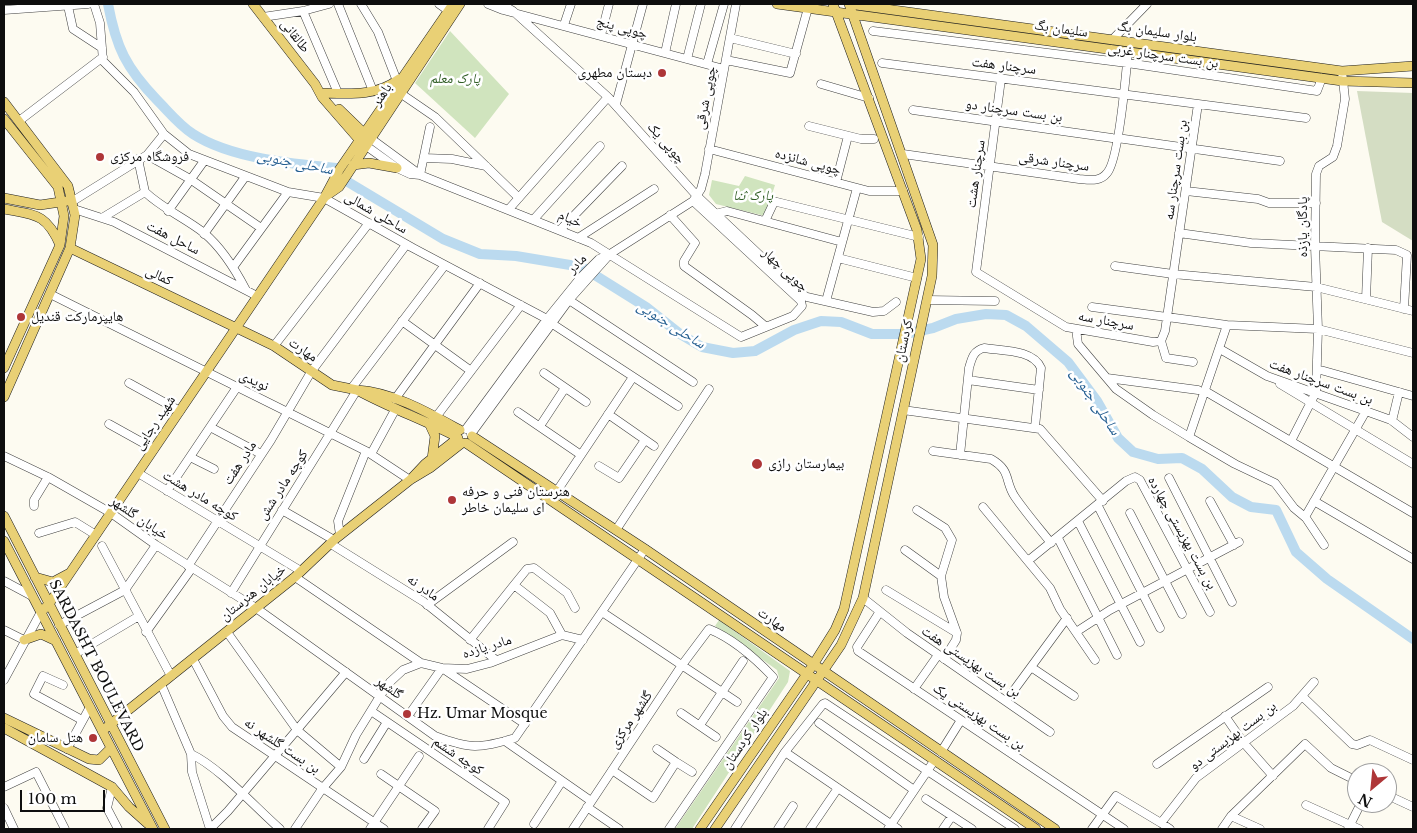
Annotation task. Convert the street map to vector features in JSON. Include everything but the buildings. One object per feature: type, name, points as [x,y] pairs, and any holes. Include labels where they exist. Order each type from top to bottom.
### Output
[{"type":"main road","name":"طالقانی","points":[[253,4],[315,84],[322,97],[345,125],[364,140]]},
{"type":"main road","name":"باهنر","points":[[364,140],[400,93],[460,4]]},
{"type":"main road","name":"سلیمان بگ","points":[[777,4],[808,8],[834,8],[854,15],[886,20],[1342,81],[1413,83]]},
{"type":"main road","name":"بلوار سلیمان بگ","points":[[853,4],[1342,71],[1413,66]]},
{"type":"main road","name":"کردستان","points":[[823,672],[841,645],[863,598],[932,276],[933,245],[854,15],[853,4]]},
{"type":"main road","name":"باهنر","points":[[335,184],[405,74],[451,7]]},
{"type":"main road","name":"کردستان","points":[[813,665],[835,630],[844,610],[921,259],[919,237],[891,157],[834,8]]},
{"type":"main road","points":[[325,92],[357,95],[373,91],[397,80],[405,74]]},
{"type":"main road","name":"طالقانی","points":[[315,84],[325,92],[364,140]]},
{"type":"main road","points":[[4,102],[62,176],[74,205],[74,232],[70,248],[4,392]]},
{"type":"main road","points":[[4,119],[58,187],[62,201],[63,230],[60,245],[4,368]]},
{"type":"main road","points":[[345,125],[349,138],[350,161],[397,168]]},
{"type":"main road","points":[[891,157],[903,154]]},
{"type":"main road","name":"شهید رجایی","points":[[40,612],[49,604],[235,328],[335,184]]},
{"type":"main road","points":[[4,198],[40,205],[62,201],[74,205]]},
{"type":"main road","points":[[38,216],[41,211],[40,205]]},
{"type":"main road","points":[[4,209],[38,216],[52,227],[60,245]]},
{"type":"main road","name":"کمالی","points":[[70,248],[235,328]]},
{"type":"main road","name":"مهارت","points":[[235,328],[274,346],[332,384],[354,390],[395,410],[432,420]]},
{"type":"main road","name":"مهارت","points":[[354,390],[376,391],[395,399],[464,436],[557,491],[1055,829]]},
{"type":"main road","points":[[432,420],[435,436],[435,450],[432,459]]},
{"type":"main road","name":"مهارت","points":[[464,436],[638,560],[1036,829]]},
{"type":"main road","name":"خیابان هنرستان","points":[[102,731],[298,574],[335,540],[410,480],[432,459],[464,436]]},
{"type":"main road","name":"خیابان هنرستان","points":[[410,480],[430,468],[464,436]]},
{"type":"main road","name":"SARDASHT BOULEVARD","points":[[4,516],[165,829]]},
{"type":"main road","name":"SARDASHT BOULEVARD","points":[[4,541],[152,828]]},
{"type":"main road","points":[[35,577],[53,582],[70,573]]},
{"type":"main road","points":[[24,640],[41,634],[56,642]]},
{"type":"main road","name":"بلوار کردستان","points":[[700,829],[813,665]]},
{"type":"main road","name":"بلوار کردستان","points":[[715,829],[823,672]]},
{"type":"main road","points":[[4,718],[67,749],[95,760],[99,760],[111,748]]},
{"type":"main road","points":[[4,728],[112,787],[129,807],[152,828]]},
{"type":"main road","points":[[934,761],[941,752]]},
{"type":"street","points":[[4,10],[88,4]]},
{"type":"street","points":[[19,121],[103,57],[100,22],[94,4]]},
{"type":"street","points":[[263,17],[329,4]]},
{"type":"street","points":[[338,4],[373,91]]},
{"type":"street","points":[[361,4],[378,32],[397,80]]},
{"type":"street","points":[[438,4],[451,7]]},
{"type":"street","name":"چوپی یک","points":[[488,4],[513,12]]},
{"type":"street","name":"چوپی یک","points":[[501,4],[513,12],[616,104],[695,198],[715,214],[800,293]]},
{"type":"street","points":[[564,25],[571,4]]},
{"type":"street","points":[[601,35],[609,4]]},
{"type":"street","points":[[616,104],[643,4]]},
{"type":"street","points":[[665,53],[676,4]]},
{"type":"street","points":[[687,59],[700,4]]},
{"type":"street","points":[[707,64],[724,4]]},
{"type":"street","name":"چوپی شرقی","points":[[695,198],[705,174],[708,149],[736,4]]},
{"type":"street","points":[[1112,40],[1147,4]]},
{"type":"street","points":[[68,6],[73,29],[102,48]]},
{"type":"street","points":[[726,60],[788,73],[796,54],[808,8]]},
{"type":"street","points":[[300,9],[338,93]]},
{"type":"street","points":[[886,20],[888,9]]},
{"type":"street","name":"چوپی پنج","points":[[513,12],[724,69]]},
{"type":"street","name":"بن بست سرچنار غربی","points":[[873,31],[1127,63],[1249,82],[1317,90],[1322,78]]},
{"type":"street","points":[[730,38],[796,54]]},
{"type":"street","name":"سرچنار شرقی","points":[[903,154],[1093,181],[1101,178],[1109,172],[1114,160],[1114,138],[1123,94],[1128,52]]},
{"type":"street","name":"ساحلی شمالی","points":[[103,57],[103,61],[134,92],[164,134],[189,154],[288,192],[324,198],[406,245],[521,304],[678,406]]},
{"type":"street","name":"سرچنار هفت","points":[[882,63],[1198,104]]},
{"type":"street","points":[[1249,82],[1253,69]]},
{"type":"street","name":"پادگان یازذه","points":[[1316,392],[1318,329],[1315,246],[1317,171],[1320,166],[1333,157],[1337,146],[1345,99],[1342,71]]},
{"type":"street","name":"سرچنار هشت","points":[[976,272],[1001,79]]},
{"type":"street","points":[[820,84],[868,98]]},
{"type":"street","points":[[400,93],[435,118],[488,166],[519,198]]},
{"type":"street","points":[[509,209],[608,97]]},
{"type":"street","name":"بن بست سرچنار سه","points":[[1167,316],[1198,104],[1306,118]]},
{"type":"street","name":"بن بست سرچنار دو","points":[[913,110],[1280,161]]},
{"type":"street","points":[[809,126],[865,140],[874,139]]},
{"type":"street","points":[[420,176],[430,127]]},
{"type":"street","points":[[74,205],[138,159],[147,155],[164,134]]},
{"type":"street","points":[[836,182],[848,136]]},
{"type":"street","name":"خیام","points":[[364,140],[397,168],[509,209],[578,238],[610,254]]},
{"type":"street","name":"خیام","points":[[364,140],[420,176]]},
{"type":"street","points":[[534,220],[600,146]]},
{"type":"street","name":"چوپی شانزده","points":[[708,149],[858,188],[877,192],[903,191]]},
{"type":"street","points":[[147,155],[226,202],[261,228]]},
{"type":"street","points":[[424,158],[452,159],[488,166]]},
{"type":"street","points":[[138,159],[146,192],[168,211],[204,234],[234,266],[246,290]]},
{"type":"street","points":[[168,211],[204,161]]},
{"type":"street","points":[[560,230],[622,166]]},
{"type":"street","points":[[204,234],[245,177]]},
{"type":"street","points":[[826,301],[858,188]]},
{"type":"street","points":[[578,238],[654,190]]},
{"type":"street","points":[[1186,191],[1258,199],[1269,203],[1316,203]]},
{"type":"street","points":[[102,218],[146,192]]},
{"type":"street","points":[[234,266],[288,192]]},
{"type":"street","points":[[610,254],[695,198]]},
{"type":"street","name":"چوپی چهار","points":[[610,254],[741,337],[793,316],[801,309],[802,304],[695,198]]},
{"type":"street","points":[[765,221],[774,202],[919,237]]},
{"type":"street","name":"ساحل هفت","points":[[74,205],[257,296]]},
{"type":"street","points":[[715,214],[727,211],[842,242]]},
{"type":"street","points":[[670,215],[695,243],[684,261],[684,266],[752,314],[765,326]]},
{"type":"street","points":[[274,346],[369,223]]},
{"type":"street","points":[[1179,233],[1251,243],[1396,250],[1407,255],[1404,309]]},
{"type":"street","name":"مادر هفت","points":[[146,632],[262,454],[311,372],[406,245]]},
{"type":"street","points":[[1366,299],[1368,248]]},
{"type":"street","name":"مادر","points":[[464,436],[549,321],[595,267],[599,259],[610,254]]},
{"type":"street","points":[[838,258],[917,278]]},
{"type":"street","name":"کوچه مادر شش","points":[[231,593],[331,433],[354,390],[402,321],[445,265]]},
{"type":"street","points":[[1115,266],[1173,274],[1316,287],[1413,311]]},
{"type":"street","name":"سرچنار سه","points":[[976,272],[1043,311],[1062,325],[1076,329],[1161,341]]},
{"type":"street","name":"مادر","points":[[549,321],[569,300],[583,279]]},
{"type":"street","points":[[395,399],[480,283]]},
{"type":"street","name":"چوپی چهار","points":[[800,293],[877,313],[884,311],[896,302]]},
{"type":"street","name":"نویدی","points":[[50,294],[368,452]]},
{"type":"street","points":[[569,300],[693,382]]},
{"type":"street","points":[[927,300],[995,301]]},
{"type":"street","points":[[432,420],[521,304]]},
{"type":"street","points":[[1092,307],[1227,325],[1318,329],[1413,354]]},
{"type":"street","points":[[1167,316],[1164,337],[1161,341],[1166,358],[1193,362]]},
{"type":"street","points":[[402,321],[471,371]]},
{"type":"street","points":[[1189,437],[1202,390],[1220,349],[1227,325]]},
{"type":"street","points":[[1076,329],[1078,344],[1116,389],[1189,437],[1205,444],[1235,464],[1274,484],[1294,508],[1305,517],[1324,545]]},
{"type":"street","points":[[960,455],[968,380],[973,355],[977,350],[984,348],[1026,355],[1038,362],[1041,368],[1035,427]]},
{"type":"street","name":"بن بست سرچنار هفت","points":[[1220,349],[1267,376],[1316,392],[1392,421],[1413,437]]},
{"type":"street","points":[[1317,369],[1413,396]]},
{"type":"street","points":[[544,373],[586,402]]},
{"type":"street","points":[[1267,376],[1413,464]]},
{"type":"street","points":[[557,491],[633,377]]},
{"type":"street","points":[[1107,378],[1202,390],[1413,514]]},
{"type":"street","points":[[968,380],[1038,390]]},
{"type":"street","points":[[129,383],[180,411]]},
{"type":"street","points":[[167,491],[237,387]]},
{"type":"street","points":[[540,426],[565,388]]},
{"type":"street","points":[[616,530],[710,389]]},
{"type":"street","points":[[1291,441],[1316,392]]},
{"type":"street","points":[[1392,421],[1400,392]]},
{"type":"street","points":[[335,540],[338,521],[368,452],[395,410]]},
{"type":"street","points":[[903,410],[1035,427],[1044,432],[1101,504],[1160,628]]},
{"type":"street","points":[[1305,517],[1366,411]]},
{"type":"street","points":[[518,412],[581,455]]},
{"type":"street","points":[[608,414],[654,446]]},
{"type":"street","points":[[109,424],[154,449]]},
{"type":"street","points":[[210,427],[262,454]]},
{"type":"street","points":[[599,466],[619,478],[645,440]]},
{"type":"street","points":[[933,451],[991,459],[1000,464],[1007,472],[1011,491],[1051,543]]},
{"type":"street","points":[[368,452],[410,480]]},
{"type":"street","name":"خیابان گلشهر","points":[[4,456],[48,477],[111,513],[156,545],[256,608]]},
{"type":"street","points":[[190,457],[214,469]]},
{"type":"street","name":"کوچه مادر هشت","points":[[138,473],[259,546],[421,663]]},
{"type":"street","points":[[34,506],[35,497],[48,477]]},
{"type":"street","name":"بن بست بهزیستی چهارده","points":[[1101,504],[1130,479],[1138,478],[1210,612]]},
{"type":"street","points":[[1168,478],[1232,602]]},
{"type":"street","points":[[1076,632],[1120,605],[1237,544],[1210,501]]},
{"type":"street","points":[[1314,501],[1413,559]]},
{"type":"street","points":[[1029,560],[1101,504]]},
{"type":"street","points":[[983,507],[1029,560],[1050,588],[1095,660]]},
{"type":"street","name":"مادر نه","points":[[282,510],[335,540],[427,605],[496,660]]},
{"type":"street","points":[[914,689],[956,640],[956,633],[944,596],[941,576],[952,540],[950,534],[918,510]]},
{"type":"street","points":[[1130,513],[1182,614]]},
{"type":"street","points":[[1078,521],[1140,642]]},
{"type":"street","points":[[39,533],[75,522],[96,535]]},
{"type":"street","points":[[1058,538],[1117,655]]},
{"type":"street","points":[[427,605],[514,542]]},
{"type":"street","points":[[59,625],[125,590],[156,545]]},
{"type":"street","points":[[102,546],[170,676]]},
{"type":"street","points":[[638,560],[645,549]]},
{"type":"street","points":[[905,550],[941,576]]},
{"type":"street","name":"گلشهر","points":[[256,608],[435,736],[462,746],[486,747],[515,738],[638,560]]},
{"type":"street","points":[[470,640],[527,568],[534,568],[558,585],[567,593],[575,608]]},
{"type":"street","points":[[4,581],[32,596]]},
{"type":"street","points":[[514,585],[550,613],[560,626],[562,635],[583,640]]},
{"type":"street","points":[[886,590],[956,633]]},
{"type":"street","name":"بن بست بهزیستی هفت","points":[[863,598],[879,613],[1050,732]]},
{"type":"street","name":"شهید رجایی","points":[[4,678],[40,612]]},
{"type":"street","points":[[602,612],[737,702]]},
{"type":"street","name":"بن بست بهزیستی یک","points":[[879,613],[857,650],[1124,829]]},
{"type":"street","points":[[75,654],[139,616]]},
{"type":"street","points":[[1006,701],[1067,618]]},
{"type":"street","points":[[4,630],[24,640]]},
{"type":"street","name":"گلشهر مرکزی","points":[[573,829],[706,630],[713,630],[743,650],[773,678],[669,829]]},
{"type":"street","points":[[227,632],[297,730],[341,767]]},
{"type":"street","name":"مادر یازده","points":[[421,663],[442,668],[467,669],[562,635]]},
{"type":"street","name":"بن بست گلشهر نه","points":[[193,659],[227,722],[372,826],[384,829]]},
{"type":"street","points":[[700,726],[743,661]]},
{"type":"street","points":[[296,829],[322,789],[341,767],[356,735],[390,682],[403,670],[421,663]]},
{"type":"street","points":[[1030,667],[1074,696]]},
{"type":"street","points":[[408,716],[442,668],[525,724]]},
{"type":"street","points":[[161,684],[191,754],[192,772],[210,829],[242,795],[346,672]]},
{"type":"street","points":[[63,685],[42,676],[34,694],[82,720]]},
{"type":"street","name":"بن بست بهزیستی دو","points":[[1161,823],[1196,778],[1293,706],[1314,682]]},
{"type":"street","points":[[1157,764],[1268,688]]},
{"type":"street","points":[[1302,696],[1352,744],[1357,745],[1370,740],[1413,760]]},
{"type":"street","points":[[735,829],[785,752],[823,704],[826,704],[928,770],[1015,829]]},
{"type":"street","points":[[67,749],[90,707]]},
{"type":"street","name":"کوچه ششم","points":[[371,711],[505,802],[488,829]]},
{"type":"street","points":[[681,713],[716,737]]},
{"type":"street","points":[[1225,716],[1243,742],[1273,776]]},
{"type":"street","points":[[941,752],[961,720]]},
{"type":"street","points":[[364,759],[387,722]]},
{"type":"street","points":[[819,724],[914,790]]},
{"type":"street","points":[[505,741],[562,781],[620,829]]},
{"type":"street","points":[[1222,829],[1231,816],[1305,744],[1337,771],[1347,776]]},
{"type":"street","points":[[657,749],[692,772]]},
{"type":"street","points":[[785,752],[838,788],[889,827],[898,829]]},
{"type":"street","points":[[191,754],[202,759],[280,829]]},
{"type":"street","points":[[372,826],[419,756]]},
{"type":"street","points":[[889,827],[934,761]]},
{"type":"street","points":[[612,770],[653,798],[676,762]]},
{"type":"street","points":[[4,787],[36,772],[65,829]]},
{"type":"street","points":[[381,774],[435,811],[422,829]]},
{"type":"street","points":[[534,824],[562,781]]},
{"type":"street","points":[[112,787],[107,808],[118,829]]},
{"type":"street","points":[[810,829],[838,788]]},
{"type":"street","points":[[1092,829],[1101,814],[1116,796],[1170,829]]},
{"type":"street","points":[[926,798],[972,829]]},
{"type":"street","points":[[1397,800],[1413,807]]},
{"type":"street","points":[[1306,805],[1349,827],[1359,829]]},
{"type":"street","points":[[778,829],[793,806]]},
{"type":"street","points":[[4,808],[14,829]]},
{"type":"street","points":[[1349,827],[1356,813]]},
{"type":"street","points":[[943,829],[952,816]]},
{"type":"street","points":[[1231,816],[1260,829]]},
{"type":"green space","name":"پارک معلم","points":[[450,31],[509,94],[475,138],[415,83]]},
{"type":"green space","points":[[1357,91],[1413,93],[1413,241],[1382,222]]},
{"type":"green space","name":"پارک ثنا","points":[[745,176],[775,185],[765,216],[716,204],[709,195],[712,180],[739,186]]},
{"type":"green space","points":[[719,620],[790,671],[788,682],[692,829],[675,829],[779,678],[777,670],[715,626]]},
{"type":"waterway","name":"ساحلی جنوبی","points":[[108,4],[119,45],[137,78],[178,122],[193,134],[225,149],[243,154],[281,162],[336,168],[348,182],[443,239],[480,254],[516,256],[582,267],[646,307],[680,334],[702,347],[733,353],[755,351],[794,330],[821,321],[841,322],[872,334],[905,334],[933,328],[956,319],[986,314],[1006,315],[1026,326],[1068,362],[1097,401],[1118,438],[1133,452],[1158,459],[1182,458],[1202,469],[1232,497],[1251,507],[1276,510],[1296,552],[1327,579],[1413,639]]},
{"type":"place","name":"دبستان مطهری","points":[[662,73]]},
{"type":"place","name":"فروشگاه مرکزى","points":[[100,157]]},
{"type":"place","name":"هایپرمارکت قندیل","points":[[21,317]]},
{"type":"place","name":"بیمارستان رازی","points":[[757,464]]},
{"type":"place","name":"هنرستان فنی و حرفه ای سلیمان خاطر","points":[[452,500]]},
{"type":"place","name":"Hz. Umar Mosque","points":[[407,714]]},
{"type":"place","name":"هتل سامان","points":[[93,738]]}]
